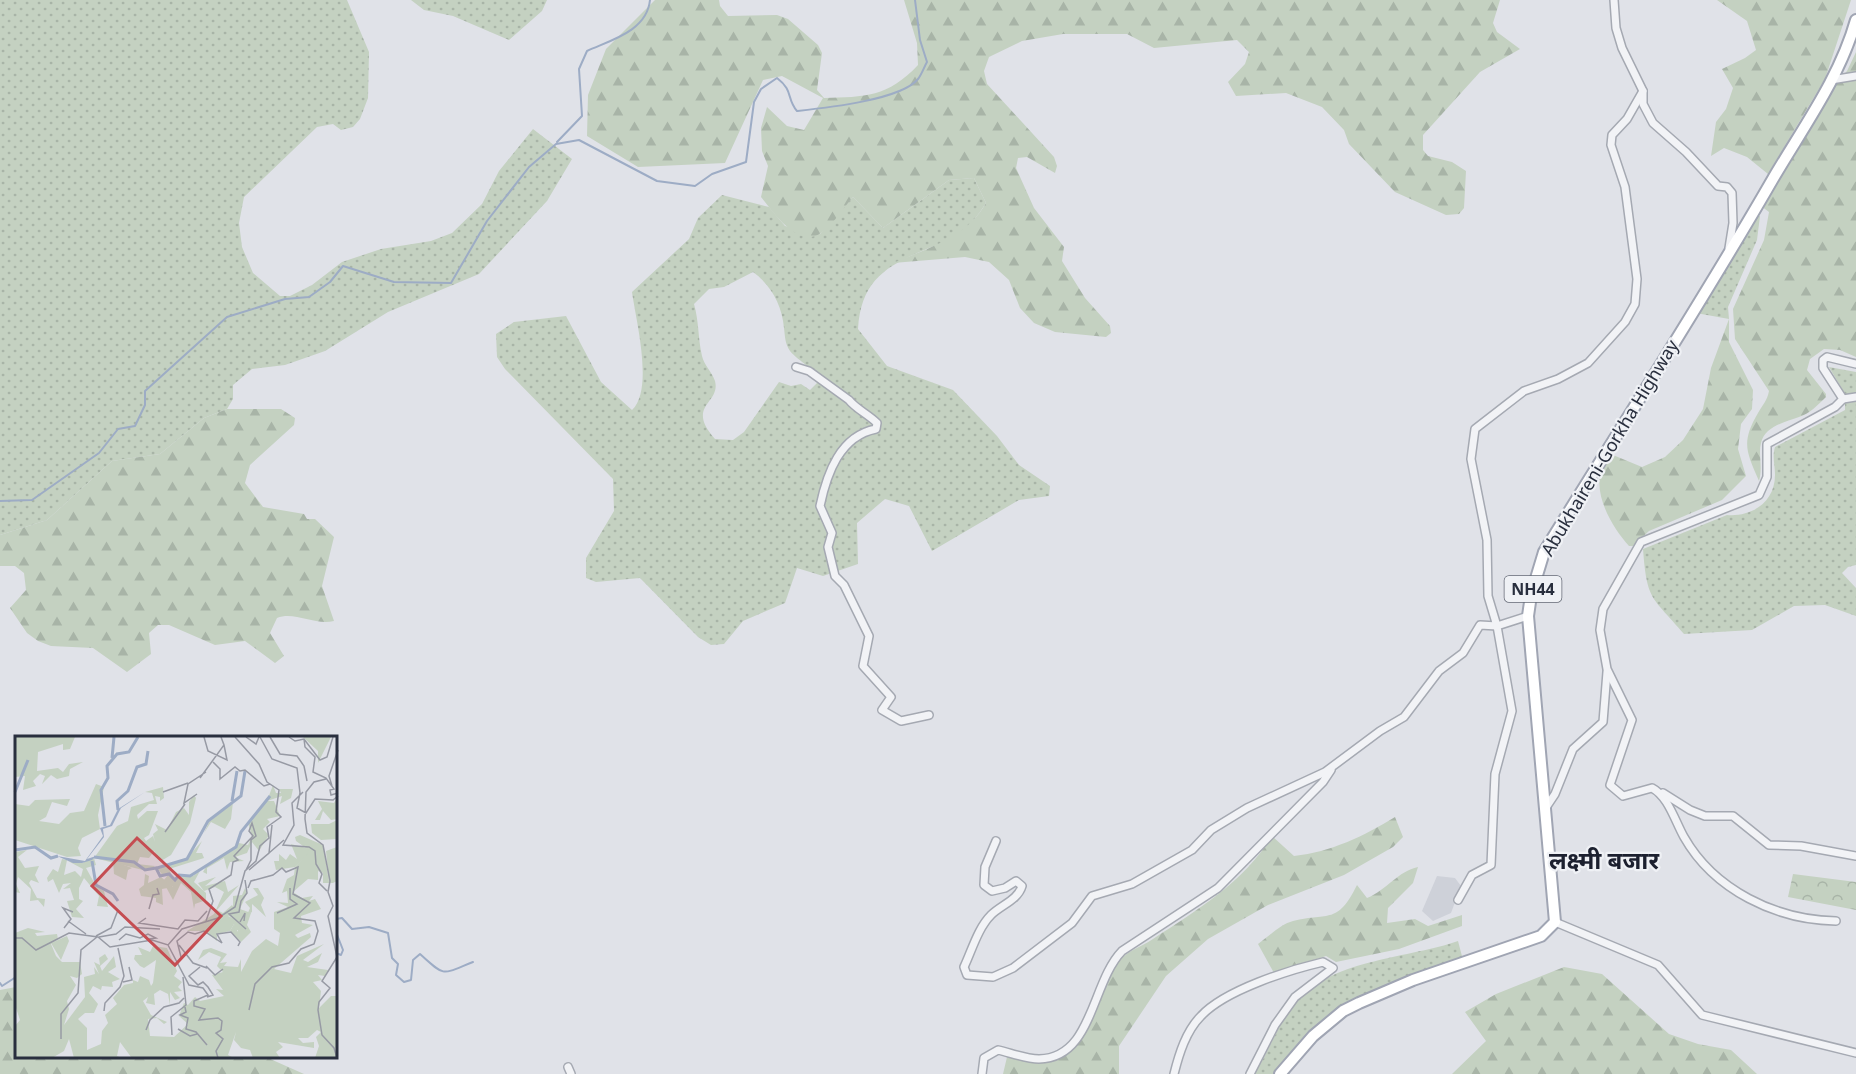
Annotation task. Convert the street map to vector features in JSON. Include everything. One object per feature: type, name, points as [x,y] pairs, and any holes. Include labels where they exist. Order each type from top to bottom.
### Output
[{"type":"main road","name":"Abukhaireni-Gorkha Highway","points":[[1555,922],[1547,806],[1529,648],[1528,616],[1531,595],[1544,552],[1728,255],[1831,80],[1842,59],[1856,20]]},
{"type":"main road","points":[[1280,1074],[1313,1036],[1343,1011],[1413,980],[1541,936],[1555,922]]},
{"type":"street","points":[[1614,0],[1616,28],[1622,48],[1643,91],[1643,105],[1653,123],[1686,152],[1718,186],[1727,187],[1732,193],[1733,223],[1728,255]]},
{"type":"street","points":[[1831,80],[1856,76]]},
{"type":"street","points":[[1458,900],[1472,875],[1491,866],[1495,774],[1512,711],[1497,626],[1488,596],[1487,540],[1471,459],[1475,429],[1524,391],[1558,380],[1588,363],[1625,322],[1635,304],[1637,279],[1625,187],[1611,145],[1612,135],[1628,119],[1643,91]]},
{"type":"street","points":[[1843,399],[1823,368],[1823,360],[1827,357],[1856,364]]},
{"type":"street","points":[[796,367],[810,371],[854,406],[865,411],[877,423],[876,429],[860,432],[844,446],[831,469],[820,506],[832,533],[828,547],[835,576],[844,585],[869,636],[862,666],[891,698],[882,710],[901,721],[929,715]]},
{"type":"street","points":[[1547,806],[1555,794],[1574,749],[1603,722],[1607,669],[1600,630],[1603,609],[1641,542],[1759,495],[1767,477],[1767,444],[1835,407],[1843,399],[1856,397]]},
{"type":"street","points":[[996,841],[985,867],[984,885],[992,891],[1005,888],[1016,881],[1022,886],[1019,894],[989,917],[964,967],[967,975],[993,977],[1013,968],[1072,924],[1092,896],[1132,884],[1192,850],[1211,830],[1238,814],[1334,765],[1380,731],[1404,717],[1439,671],[1463,653],[1480,625],[1497,626],[1528,616]]},
{"type":"street","points":[[1607,669],[1632,720],[1610,785],[1623,796],[1652,788],[1697,813],[1732,816],[1768,844],[1802,846],[1856,856]]},
{"type":"street","points":[[981,1074],[984,1058],[998,1050],[1040,1059],[1067,1050],[1086,1028],[1110,963],[1122,951],[1218,888],[1323,782],[1334,765]]},
{"type":"street","points":[[1660,792],[1686,840],[1711,873],[1739,893],[1762,904],[1812,920],[1836,921]]},
{"type":"street","points":[[1555,922],[1658,965],[1702,1015],[1856,1053]]},
{"type":"street","points":[[1174,1074],[1178,1057],[1193,1025],[1202,1014],[1218,1004],[1294,969],[1323,962],[1333,968],[1296,997],[1275,1025],[1250,1074]]},
{"type":"shaded area","points":[[1437,876],[1455,878],[1461,886],[1451,913],[1433,921],[1422,911]]},
{"type":"green space","points":[[0,0],[347,0],[369,52],[368,98],[360,119],[353,127],[341,130],[333,124],[317,127],[244,197],[239,223],[242,247],[253,273],[280,296],[290,296],[312,285],[342,262],[381,249],[431,241],[452,233],[482,204],[499,171],[533,129],[572,159],[547,201],[479,274],[388,312],[325,351],[285,365],[252,369],[233,385],[233,399],[227,409],[204,418],[160,454],[112,461],[47,520],[0,535]]},
{"type":"green space","points":[[411,0],[547,0],[542,11],[509,40],[453,16],[424,10]]},
{"type":"green space","points":[[655,0],[719,0],[720,6],[728,16],[777,15],[788,19],[818,45],[822,53],[817,90],[824,98],[864,96],[875,93],[896,84],[918,65],[917,43],[904,0],[1500,0],[1493,23],[1497,32],[1520,49],[1480,72],[1423,135],[1423,150],[1428,156],[1452,162],[1466,171],[1464,208],[1459,214],[1446,215],[1395,192],[1349,144],[1344,130],[1322,107],[1286,93],[1236,96],[1228,82],[1245,64],[1249,52],[1237,40],[1154,48],[1127,34],[1063,34],[1022,41],[989,57],[984,71],[987,84],[1054,157],[1057,166],[1055,173],[1027,157],[1018,158],[1016,168],[1034,208],[1064,247],[1062,261],[1085,298],[1110,326],[1111,333],[1106,337],[1055,332],[1034,323],[1020,308],[1009,280],[989,262],[965,257],[893,263],[933,247],[957,233],[978,215],[986,203],[974,178],[949,180],[883,228],[853,197],[821,233],[812,237],[804,236],[787,227],[761,197],[768,166],[762,151],[761,128],[767,107],[787,126],[804,130],[823,98],[782,76],[763,80],[725,163],[638,167],[587,136],[588,95],[606,49]]},
{"type":"green space","points":[[1717,0],[1851,0],[1825,79],[1768,174],[1747,157],[1724,148],[1711,156],[1716,122],[1726,109],[1733,88],[1722,69],[1756,50],[1747,21]]},
{"type":"green space","points":[[1856,52],[1856,357],[1840,350],[1824,349],[1810,359],[1807,370],[1826,397],[1806,414],[1776,426],[1763,437],[1760,447],[1759,481],[1748,454],[1747,439],[1769,391],[1735,339],[1733,309],[1764,240],[1769,212],[1761,206],[1823,98],[1847,71]]},
{"type":"green space","points":[[974,178],[986,203],[972,222],[955,237],[901,261],[879,276],[865,298],[858,329],[887,366],[953,390],[997,436],[1019,465],[1050,486],[1049,496],[1019,500],[932,551],[909,506],[885,499],[857,523],[858,564],[823,576],[797,568],[785,603],[743,621],[724,644],[711,645],[698,637],[640,578],[596,582],[586,578],[586,558],[614,511],[613,479],[505,369],[497,357],[496,334],[514,322],[566,316],[601,382],[632,410],[642,387],[643,371],[632,292],[689,239],[698,218],[722,195],[769,207],[785,226],[820,234],[853,197],[883,228],[949,180]],"holes":[[[753,272],[770,289],[778,304],[788,348],[810,369],[817,383],[810,390],[801,384],[791,386],[779,382],[744,432],[733,440],[715,439],[703,419],[703,412],[715,389],[715,381],[702,356],[694,304],[709,289],[724,287]]]},
{"type":"green space","points":[[1755,215],[1760,216],[1757,240],[1728,307],[1729,319],[1696,313]]},
{"type":"green space","points":[[1729,319],[1729,342],[1753,390],[1752,409],[1741,424],[1738,449],[1746,476],[1722,500],[1649,531],[1633,546],[1629,546],[1614,526],[1602,501],[1600,476],[1604,465],[1613,455],[1642,467],[1665,457],[1683,440],[1703,409],[1711,368]]},
{"type":"green space","points":[[1829,367],[1856,372],[1856,565],[1848,567],[1842,573],[1856,588],[1856,616],[1825,605],[1794,606],[1752,630],[1684,634],[1658,604],[1649,589],[1643,549],[1727,515],[1745,513],[1760,506],[1771,493],[1774,485],[1775,447],[1845,410],[1845,394]]},
{"type":"green space","points":[[227,409],[281,409],[295,418],[294,425],[250,465],[245,483],[263,507],[304,514],[307,519],[315,519],[334,537],[322,586],[334,621],[320,622],[291,616],[277,618],[270,633],[284,656],[275,663],[245,641],[215,645],[169,625],[158,625],[149,633],[151,654],[127,672],[93,648],[51,646],[27,633],[10,608],[26,590],[24,573],[15,566],[0,566],[0,535],[47,520],[112,461],[160,454],[204,418]]},
{"type":"green space","points":[[1395,817],[1403,837],[1393,847],[1344,875],[1268,905],[1208,939],[1166,976],[1119,1046],[1119,1074],[1003,1074],[1007,1057],[1033,1062],[1046,1061],[1070,1048],[1086,1027],[1116,964],[1128,953],[1186,917],[1234,881],[1261,852],[1272,836],[1294,856],[1308,854],[1347,842]]},
{"type":"green space","points":[[1418,867],[1413,883],[1388,908],[1387,923],[1415,919],[1428,926],[1462,915],[1462,926],[1399,949],[1336,962],[1326,956],[1274,973],[1258,944],[1275,931],[1293,921],[1338,912],[1357,885],[1367,898],[1404,872]]},
{"type":"green space","points":[[1793,874],[1856,882],[1856,910],[1788,897]]},
{"type":"green space","points":[[1458,941],[1463,960],[1407,978],[1358,999],[1314,1029],[1276,1074],[1254,1074],[1286,1016],[1299,999],[1314,986],[1332,975],[1374,961]]},
{"type":"green space","points":[[1564,967],[1602,974],[1669,1034],[1698,1044],[1731,1050],[1757,1074],[1452,1074],[1486,1041],[1465,1012],[1496,994]]},
{"type":"green space","points":[[15,987],[15,1059],[270,1059],[304,1074],[0,1074],[0,990]]},
{"type":"waterway","points":[[557,142],[582,116],[579,69],[587,51],[635,27],[642,20],[650,0]]},
{"type":"waterway","points":[[0,501],[32,500],[99,453],[118,429],[135,426],[145,405],[145,391],[227,317],[285,299],[309,297],[330,282],[343,266],[394,282],[451,283],[487,221],[529,167],[556,144],[579,140],[657,181],[695,186],[712,174],[746,162],[754,102],[761,89],[777,78],[786,87],[797,111],[880,98],[909,86],[918,79],[927,62],[920,40],[915,0]]},
{"type":"waterway","points":[[338,919],[342,918],[352,929],[369,927],[388,933],[392,958],[398,964],[396,975],[404,982],[411,980],[413,960],[420,954],[444,972],[473,962]]},
{"type":"waterway","points":[[338,937],[343,950],[341,955],[338,954]]},
{"type":"waterway","points":[[0,983],[2,986],[15,978]]},
{"type":"district","name":"लक्ष्मी बजार","points":[[1604,861]]}]
